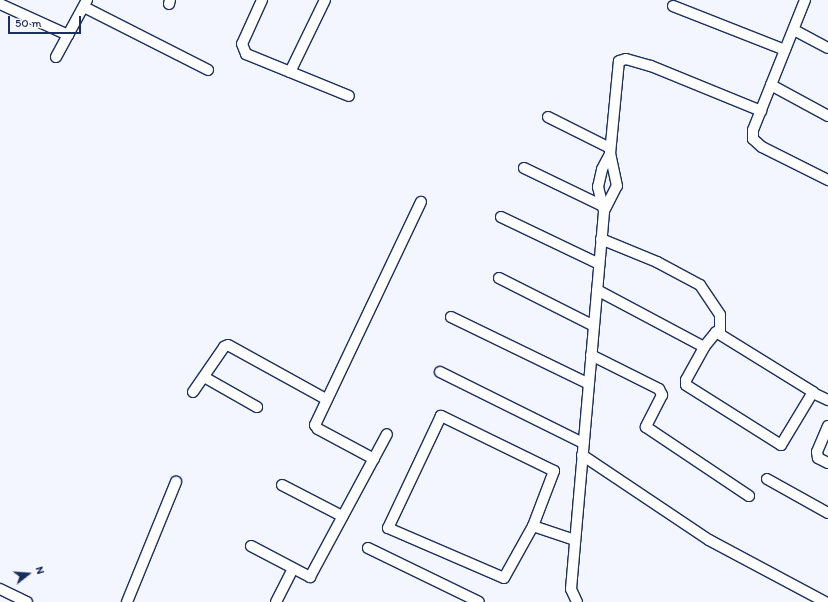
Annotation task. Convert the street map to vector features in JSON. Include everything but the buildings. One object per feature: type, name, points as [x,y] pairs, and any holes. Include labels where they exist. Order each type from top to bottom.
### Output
[{"type":"street","points":[[262,0],[244,38],[243,49],[250,57],[349,96]]},
{"type":"street","points":[[290,72],[325,0]]},
{"type":"street","points":[[805,0],[752,135],[757,143],[828,180]]},
{"type":"street","points":[[56,57],[85,3],[208,70]]},
{"type":"street","points":[[0,4],[68,35]]},
{"type":"street","points":[[673,6],[785,50]]},
{"type":"street","points":[[794,30],[828,48]]},
{"type":"street","points":[[604,208],[617,186],[610,151],[618,64],[622,59],[651,66],[761,111]]},
{"type":"street","points":[[771,85],[828,116]]},
{"type":"street","points":[[548,116],[610,151]]},
{"type":"street","points":[[577,602],[571,589],[604,208],[598,187],[599,178],[610,151]]},
{"type":"street","points":[[524,168],[604,208]]},
{"type":"street","points":[[374,459],[316,428],[326,399],[421,202]]},
{"type":"street","points":[[501,217],[599,264]]},
{"type":"street","points":[[602,239],[657,262],[700,285],[720,315],[720,333]]},
{"type":"street","points":[[499,278],[594,326]]},
{"type":"street","points":[[597,290],[704,347]]},
{"type":"street","points":[[451,316],[589,384]]},
{"type":"street","points":[[813,393],[783,443],[778,444],[686,385],[686,380],[714,332],[720,333],[813,393],[828,400]]},
{"type":"street","points":[[193,392],[224,347],[228,345],[326,399]]},
{"type":"street","points":[[591,355],[659,389],[662,395],[646,427],[749,496]]},
{"type":"street","points":[[440,372],[584,443]]},
{"type":"street","points":[[204,377],[257,407]]},
{"type":"street","points":[[441,416],[554,471],[534,526],[504,578],[388,528],[441,416]]},
{"type":"street","points":[[828,426],[817,455],[828,463]]},
{"type":"street","points":[[251,546],[306,577],[310,576],[387,434]]},
{"type":"street","points":[[582,455],[709,540],[825,602]]},
{"type":"street","points":[[767,478],[828,513]]},
{"type":"street","points":[[128,602],[176,482]]},
{"type":"street","points":[[282,485],[342,516]]},
{"type":"street","points":[[534,526],[575,540]]},
{"type":"street","points":[[368,548],[477,602]]},
{"type":"street","points":[[276,602],[293,569]]},
{"type":"street","points":[[0,589],[27,602]]}]
